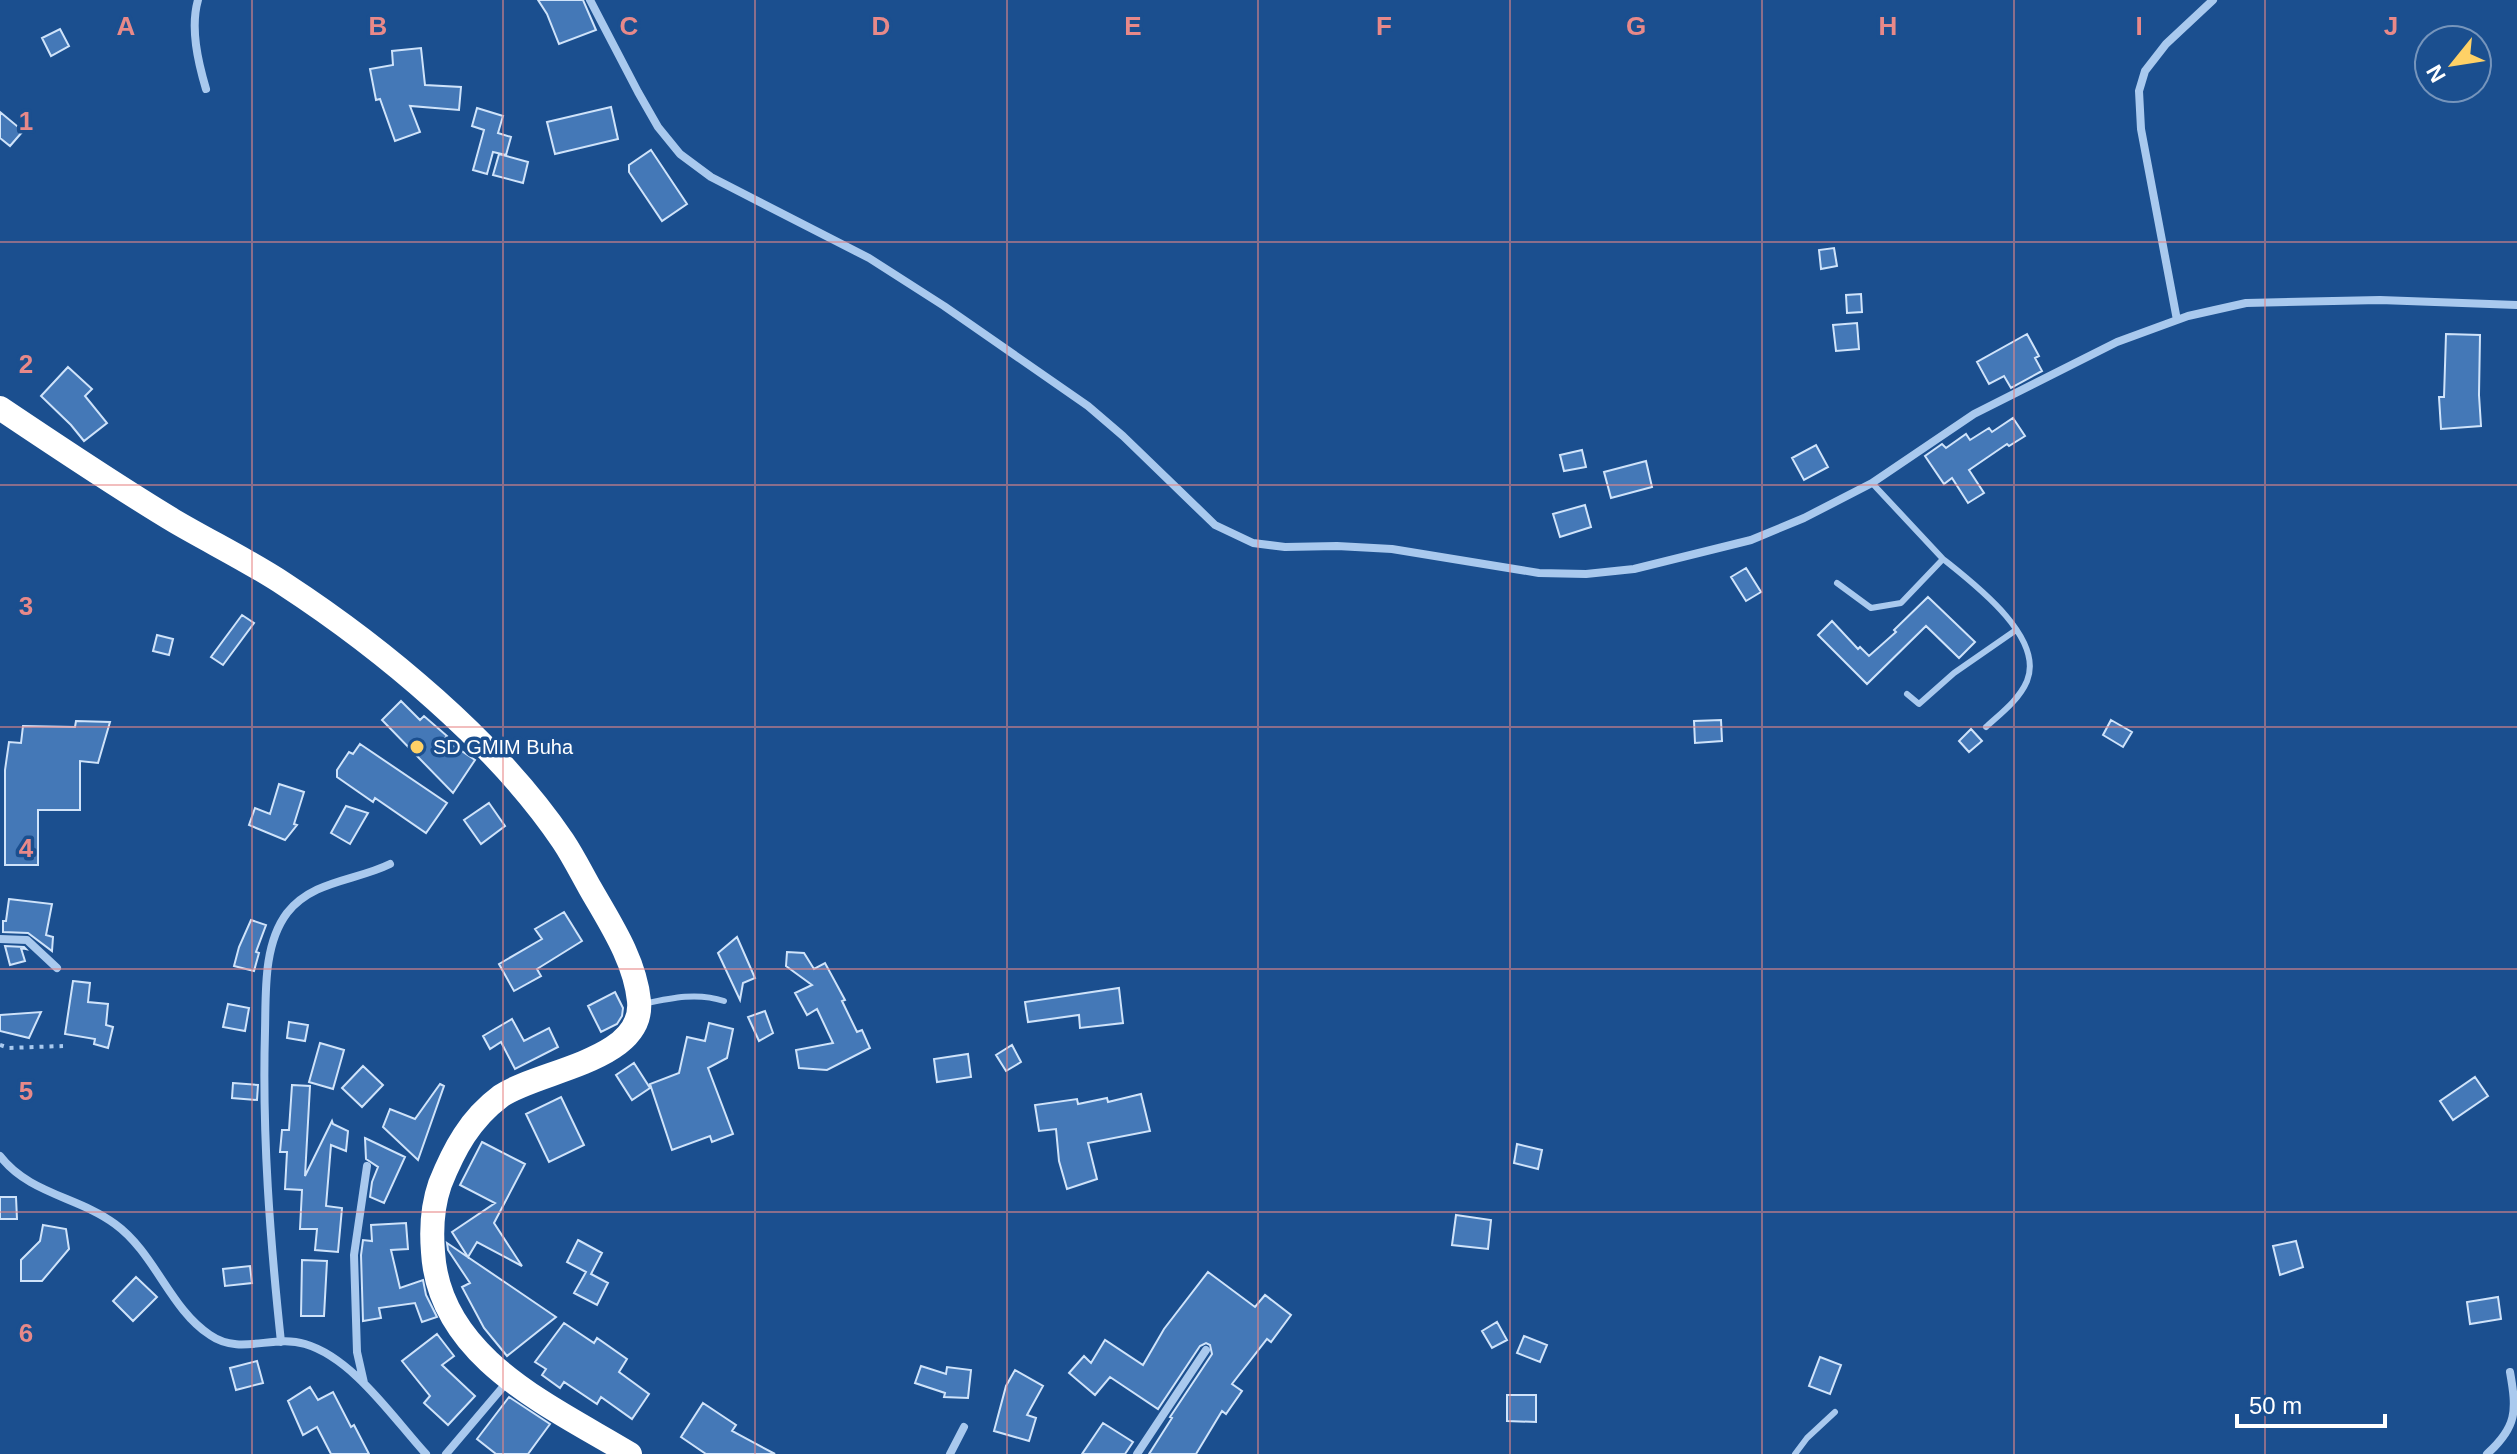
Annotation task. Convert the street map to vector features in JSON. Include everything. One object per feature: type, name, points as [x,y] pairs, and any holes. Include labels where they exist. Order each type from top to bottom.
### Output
[{"type":"highway","points":[[0,408],[174,520],[282,583],[362,638],[456,718],[520,785],[563,841],[618,936],[632,971],[640,1005],[635,1028],[619,1044],[598,1057],[504,1094],[474,1119],[453,1152],[435,1198],[431,1227],[433,1262],[442,1299],[461,1331],[486,1361],[509,1380],[630,1454]]},
{"type":"street","points":[[198,0],[195,30],[206,89]]},
{"type":"street","points":[[590,0],[658,127],[680,154],[711,177],[869,258],[944,306],[1088,406],[1215,525],[1253,543],[1285,547],[1392,549],[1539,573],[1586,574],[1634,569],[1751,540],[1804,518],[1872,483],[1974,414],[2117,342],[2177,320],[2246,303],[2380,300],[2517,305]]},
{"type":"street","points":[[2177,320],[2141,129],[2139,91],[2145,71],[2159,53],[2213,0]]},
{"type":"street","points":[[281,1342],[264,1136],[269,957],[276,933],[287,914],[302,899],[320,887],[374,872],[390,864]]},
{"type":"street","points":[[0,939],[27,940],[57,968]]},
{"type":"street","points":[[0,1156],[16,1173],[49,1194],[113,1221],[141,1248],[183,1308],[206,1333],[223,1343],[241,1346],[303,1343],[323,1351],[364,1383],[426,1454]]},
{"type":"street","points":[[364,1383],[357,1352],[354,1255],[367,1166]]},
{"type":"street","points":[[1137,1454],[1206,1350]]},
{"type":"street","points":[[2487,1454],[2509,1435],[2513,1422],[2516,1399],[2510,1372]]},
{"type":"street","points":[[446,1454],[509,1380]]},
{"type":"street","points":[[950,1454],[964,1427]]},
{"type":"lane","points":[[1872,483],[1943,559],[1989,597],[2016,630],[2031,658],[2028,680],[2017,697],[1986,727]]},
{"type":"lane","points":[[1837,583],[1871,608],[1901,603],[1943,559]]},
{"type":"lane","points":[[1907,694],[1919,704],[1954,673],[2016,630]]},
{"type":"lane","points":[[640,1005],[680,997],[709,996],[724,1001]]},
{"type":"lane","points":[[1795,1454],[1835,1412]]},
{"type":"path","points":[[0,1045],[9,1048],[63,1046]]},
{"type":"building","points":[[538,0],[583,0],[596,30],[559,44]]},
{"type":"building","points":[[60,29],[69,46],[51,56],[42,38]]},
{"type":"building","points":[[421,48],[425,85],[461,87],[459,110],[410,106],[420,132],[395,141],[380,99],[376,100],[370,69],[393,65],[392,51]]},
{"type":"building","points":[[611,107],[618,139],[555,154],[547,122]]},
{"type":"building","points":[[477,108],[503,116],[498,133],[511,137],[506,155],[493,152],[487,174],[473,170],[484,130],[472,126]]},
{"type":"building","points":[[0,112],[23,131],[10,146],[0,138]]},
{"type":"building","points":[[651,150],[687,204],[662,221],[629,172],[629,165]]},
{"type":"building","points":[[499,154],[528,162],[523,183],[493,175]]},
{"type":"building","points":[[1834,248],[1837,266],[1821,269],[1819,250]]},
{"type":"building","points":[[1861,294],[1862,312],[1847,313],[1846,295]]},
{"type":"building","points":[[1857,323],[1859,349],[1836,351],[1833,325]]},
{"type":"building","points":[[2027,334],[2039,356],[2035,358],[2042,371],[2011,388],[2004,376],[1989,384],[1977,362]]},
{"type":"building","points":[[2446,334],[2480,335],[2481,426],[2441,429],[2439,397],[2444,397]]},
{"type":"building","points":[[68,367],[92,389],[85,396],[107,423],[84,441],[41,396]]},
{"type":"building","points":[[2013,418],[2025,436],[2009,446],[2007,444],[1969,470],[1984,493],[1968,503],[1952,478],[1944,484],[1925,456],[1942,444],[1946,448],[1966,434],[1970,440],[1989,428],[1992,432]]},
{"type":"building","points":[[1816,445],[1828,467],[1804,480],[1792,458]]},
{"type":"building","points":[[1582,450],[1586,467],[1564,471],[1560,455]]},
{"type":"building","points":[[1646,461],[1652,487],[1611,498],[1604,472]]},
{"type":"building","points":[[1585,505],[1591,527],[1560,537],[1553,514]]},
{"type":"building","points":[[1746,568],[1761,592],[1746,601],[1731,577]]},
{"type":"building","points":[[1928,597],[1975,642],[1959,658],[1926,626],[1867,684],[1818,635],[1832,621],[1858,649],[1860,647],[1869,656]]},
{"type":"building","points":[[242,615],[254,623],[223,665],[211,657]]},
{"type":"building","points":[[157,635],[173,639],[169,655],[153,651]]},
{"type":"building","points":[[401,701],[420,720],[424,716],[447,736],[444,739],[475,760],[453,793],[382,720]]},
{"type":"building","points":[[1721,720],[1722,741],[1695,743],[1694,721]]},
{"type":"building","points":[[2111,720],[2132,732],[2123,747],[2103,735]]},
{"type":"building","points":[[76,721],[110,722],[98,763],[80,761],[80,810],[38,810],[38,865],[5,865],[5,770],[9,742],[21,743],[23,726],[75,727]]},
{"type":"building","points":[[1971,729],[1982,741],[1969,752],[1959,741]]},
{"type":"building","points":[[360,744],[447,803],[426,833],[375,798],[373,802],[337,777],[337,770],[349,752],[353,754]]},
{"type":"building","points":[[279,784],[304,792],[294,824],[297,825],[285,840],[249,825],[255,808],[270,814]]},
{"type":"building","points":[[489,803],[505,826],[481,844],[464,820]]},
{"type":"building","points":[[346,806],[368,813],[350,844],[331,833]]},
{"type":"building","points":[[9,899],[52,904],[46,935],[53,937],[52,951],[28,933],[3,932]]},
{"type":"building","points":[[564,912],[582,941],[537,969],[541,976],[514,991],[499,964],[542,939],[535,929]]},
{"type":"building","points":[[251,920],[266,925],[256,952],[259,953],[254,971],[234,966]]},
{"type":"building","points":[[737,937],[755,978],[743,983],[740,1000],[718,953]]},
{"type":"building","points":[[5,946],[24,947],[26,949],[21,948],[25,961],[10,965]]},
{"type":"building","points":[[787,952],[804,953],[814,969],[825,963],[845,1000],[842,1001],[857,1032],[862,1030],[870,1048],[827,1070],[799,1068],[796,1050],[833,1043],[817,1009],[807,1015],[795,993],[812,985],[786,966]]},
{"type":"building","points":[[73,981],[90,983],[88,1002],[108,1004],[106,1025],[113,1027],[108,1048],[94,1044],[95,1039],[65,1034]]},
{"type":"building","points":[[1119,988],[1123,1023],[1080,1028],[1079,1015],[1028,1022],[1025,1002]]},
{"type":"building","points":[[615,992],[623,1008],[622,1016],[617,1024],[601,1032],[588,1006]]},
{"type":"building","points":[[228,1004],[249,1008],[245,1031],[223,1027]]},
{"type":"building","points":[[765,1011],[773,1033],[759,1041],[748,1017]]},
{"type":"building","points":[[41,1012],[29,1038],[0,1031],[0,1015]]},
{"type":"building","points":[[512,1019],[524,1041],[549,1028],[558,1047],[515,1069],[501,1042],[490,1049],[483,1036]]},
{"type":"building","points":[[289,1022],[308,1025],[305,1041],[287,1038]]},
{"type":"building","points":[[709,1023],[733,1029],[727,1058],[708,1068],[733,1134],[712,1142],[710,1136],[672,1150],[650,1084],[679,1073],[687,1037],[705,1041]]},
{"type":"building","points":[[320,1043],[344,1050],[333,1089],[309,1082]]},
{"type":"building","points":[[1012,1045],[1021,1062],[1006,1071],[996,1055]]},
{"type":"building","points":[[968,1054],[971,1077],[937,1082],[934,1059]]},
{"type":"building","points":[[634,1063],[650,1088],[632,1100],[616,1075]]},
{"type":"building","points":[[363,1066],[383,1085],[362,1107],[342,1088]]},
{"type":"building","points":[[2475,1077],[2488,1096],[2453,1120],[2440,1101]]},
{"type":"building","points":[[233,1083],[258,1085],[257,1100],[232,1098]]},
{"type":"building","points":[[440,1084],[444,1086],[418,1160],[383,1127],[390,1109],[415,1119]]},
{"type":"building","points":[[292,1085],[310,1086],[305,1176],[332,1121],[348,1131],[346,1151],[331,1145],[326,1206],[342,1208],[338,1252],[315,1250],[317,1229],[300,1229],[302,1190],[285,1189],[287,1152],[280,1152],[282,1130],[289,1130]]},
{"type":"building","points":[[1141,1094],[1150,1131],[1088,1143],[1097,1179],[1067,1189],[1059,1161],[1056,1129],[1039,1131],[1035,1105],[1077,1099],[1078,1104],[1107,1098],[1108,1102]]},
{"type":"building","points":[[561,1097],[584,1145],[549,1162],[526,1114]]},
{"type":"building","points":[[365,1138],[405,1157],[384,1203],[370,1197],[378,1167],[366,1159]]},
{"type":"building","points":[[482,1142],[525,1164],[494,1223],[522,1266],[477,1242],[468,1257],[452,1232],[495,1203],[460,1185]]},
{"type":"building","points":[[1517,1144],[1542,1150],[1538,1169],[1514,1163]]},
{"type":"building","points":[[0,1197],[16,1197],[17,1219],[0,1219]]},
{"type":"building","points":[[1456,1215],[1491,1220],[1488,1249],[1452,1245]]},
{"type":"building","points":[[406,1223],[408,1249],[391,1250],[400,1288],[423,1280],[426,1295],[437,1317],[422,1322],[415,1303],[379,1308],[381,1318],[363,1321],[363,1240],[372,1241],[371,1225]]},
{"type":"building","points":[[43,1225],[66,1229],[69,1249],[42,1281],[21,1281],[21,1260],[40,1241]]},
{"type":"building","points":[[578,1240],[602,1253],[591,1274],[608,1283],[597,1305],[574,1293],[586,1272],[567,1262]]},
{"type":"building","points":[[2296,1241],[2303,1267],[2280,1275],[2273,1246]]},
{"type":"building","points":[[447,1243],[556,1317],[507,1356],[484,1328],[462,1287],[470,1283],[448,1250]]},
{"type":"building","points":[[302,1260],[327,1261],[324,1316],[301,1316]]},
{"type":"building","points":[[250,1266],[252,1283],[225,1286],[223,1269]]},
{"type":"building","points":[[1208,1272],[1255,1307],[1265,1295],[1291,1315],[1271,1342],[1267,1339],[1232,1384],[1242,1391],[1226,1414],[1222,1411],[1196,1454],[1149,1454],[1212,1354],[1210,1345],[1200,1346],[1158,1409],[1110,1377],[1095,1395],[1069,1373],[1084,1356],[1091,1363],[1105,1340],[1143,1365],[1164,1329]]},
{"type":"building","points":[[136,1277],[157,1297],[133,1321],[113,1301]]},
{"type":"building","points":[[2498,1297],[2501,1319],[2470,1324],[2467,1302]]},
{"type":"building","points":[[1497,1322],[1507,1340],[1492,1348],[1482,1331]]},
{"type":"building","points":[[564,1323],[594,1343],[597,1338],[627,1359],[619,1372],[649,1394],[632,1419],[601,1397],[597,1404],[564,1382],[560,1388],[542,1375],[546,1369],[535,1362]]},
{"type":"building","points":[[437,1334],[454,1356],[442,1365],[475,1396],[448,1425],[424,1403],[430,1396],[402,1361]]},
{"type":"building","points":[[1524,1336],[1547,1345],[1540,1362],[1517,1353]]},
{"type":"building","points":[[1820,1357],[1841,1365],[1830,1394],[1809,1386]]},
{"type":"building","points":[[257,1361],[263,1383],[236,1390],[230,1368]]},
{"type":"building","points":[[921,1366],[946,1374],[947,1367],[971,1370],[968,1398],[944,1397],[945,1393],[915,1383]]},
{"type":"building","points":[[1015,1370],[1043,1386],[1027,1415],[1036,1418],[1029,1441],[994,1431],[1006,1386]]},
{"type":"building","points":[[310,1387],[318,1400],[333,1392],[369,1454],[331,1454],[317,1427],[303,1435],[288,1401]]},
{"type":"building","points":[[1507,1395],[1536,1395],[1536,1422],[1507,1421]]},
{"type":"building","points":[[509,1397],[550,1424],[528,1454],[496,1454],[477,1439]]},
{"type":"building","points":[[703,1403],[736,1425],[732,1431],[775,1454],[706,1454],[681,1437]]},
{"type":"building","points":[[1103,1423],[1133,1442],[1125,1454],[1082,1454]]},
{"type":"place","name":"SD GMIM Buha","points":[[417,747]]}]
